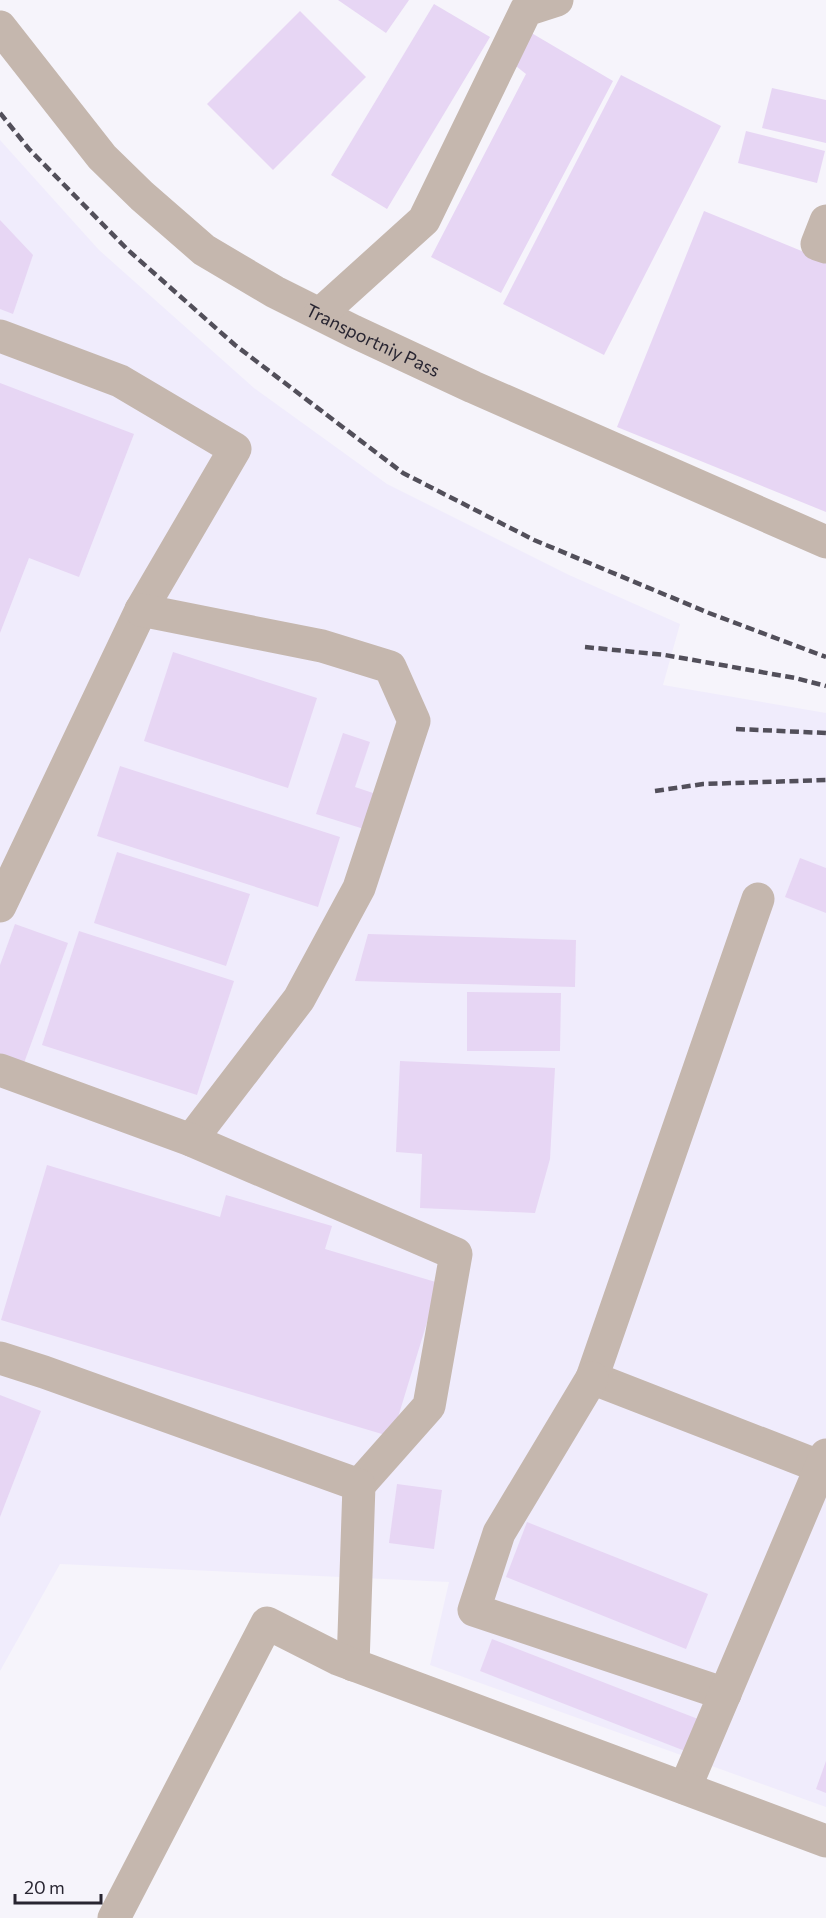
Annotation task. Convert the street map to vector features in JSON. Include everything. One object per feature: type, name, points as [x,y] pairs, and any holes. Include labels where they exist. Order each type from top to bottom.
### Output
[{"type":"street","points":[[320,314],[424,220],[526,10],[557,0]]},
{"type":"street","name":"Transportniy Pass","points":[[0,27],[102,157],[170,222],[204,250],[275,292],[473,387],[826,542]]},
{"type":"street","points":[[826,221],[817,244],[826,248]]},
{"type":"street","points":[[0,336],[120,381],[235,448],[141,610],[0,906]]},
{"type":"street","points":[[141,610],[322,646],[390,667],[414,722],[359,888],[299,999],[191,1140]]},
{"type":"street","points":[[725,1694],[474,1610],[500,1533],[592,1378],[758,899]]},
{"type":"street","points":[[0,1070],[191,1140],[456,1254],[429,1406],[359,1485],[352,1665]]},
{"type":"street","points":[[0,1359],[55,1376],[359,1485]]},
{"type":"street","points":[[592,1378],[824,1461],[814,1517],[725,1694],[685,1788]]},
{"type":"street","points":[[114,1918],[267,1623],[352,1665],[826,1841]]},
{"type":"shaded area","points":[[0,140],[99,250],[254,388],[387,484],[569,575],[680,624],[663,685],[826,713],[826,1807],[430,1665],[449,1582],[60,1564],[0,1671]]},
{"type":"building","points":[[338,0],[409,0],[386,33]]},
{"type":"building","points":[[434,4],[490,37],[387,209],[331,175]]},
{"type":"building","points":[[300,11],[366,77],[273,170],[207,104]]},
{"type":"building","points":[[523,28],[613,81],[501,293],[431,257],[526,74],[507,59]]},
{"type":"building","points":[[621,75],[721,126],[604,355],[503,304]]},
{"type":"building","points":[[772,88],[826,100],[826,143],[762,128]]},
{"type":"building","points":[[746,131],[825,151],[817,183],[738,163]]},
{"type":"building","points":[[704,211],[826,261],[826,512],[617,427]]},
{"type":"building","points":[[0,220],[33,255],[13,314],[0,309]]},
{"type":"building","points":[[0,383],[134,434],[79,577],[29,558],[0,633]]},
{"type":"building","points":[[173,652],[317,698],[288,788],[144,741]]},
{"type":"building","points":[[343,733],[370,742],[355,787],[376,794],[364,829],[316,814]]},
{"type":"building","points":[[120,766],[340,837],[318,907],[97,836]]},
{"type":"building","points":[[117,852],[250,894],[226,966],[94,923]]},
{"type":"building","points":[[800,858],[826,868],[826,913],[785,897]]},
{"type":"building","points":[[15,924],[68,943],[24,1063],[0,1054],[0,965]]},
{"type":"building","points":[[79,931],[234,981],[197,1095],[42,1045]]},
{"type":"building","points":[[368,934],[576,940],[575,987],[355,981]]},
{"type":"building","points":[[467,992],[561,993],[560,1051],[467,1051]]},
{"type":"building","points":[[400,1061],[555,1068],[550,1159],[535,1213],[420,1208],[422,1154],[396,1152]]},
{"type":"building","points":[[47,1165],[220,1217],[226,1195],[332,1226],[325,1249],[439,1283],[392,1437],[1,1320]]},
{"type":"building","points":[[0,1395],[41,1411],[0,1517]]},
{"type":"building","points":[[397,1484],[442,1490],[434,1549],[389,1543]]},
{"type":"building","points":[[527,1522],[708,1594],[686,1649],[506,1577]]},
{"type":"building","points":[[492,1639],[698,1719],[685,1751],[480,1671]]},
{"type":"building","points":[[826,1761],[826,1793],[816,1789]]},
{"type":"railway","points":[[0,113],[29,149],[128,250],[235,345],[403,473],[534,540],[709,613],[826,657]]},
{"type":"railway","points":[[585,647],[665,655],[795,678],[826,686]]},
{"type":"railway","points":[[736,729],[826,733]]},
{"type":"railway","points":[[655,791],[703,784],[826,780]]}]
